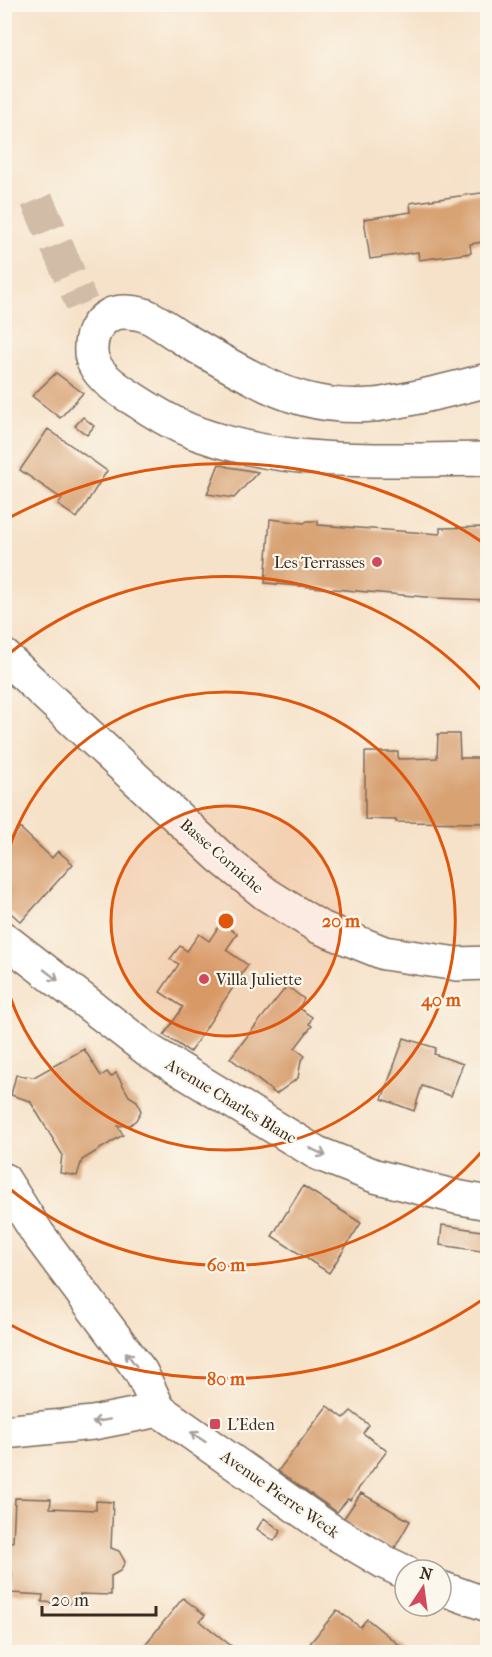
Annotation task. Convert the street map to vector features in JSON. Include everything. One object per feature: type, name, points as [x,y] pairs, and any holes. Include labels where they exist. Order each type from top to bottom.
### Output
[{"type":"street","points":[[488,380],[374,405],[333,405],[293,397],[256,380],[148,317],[128,312],[90,314],[92,360],[103,376],[128,396],[194,432],[238,447],[283,455],[352,460],[488,459]]},
{"type":"street","name":"Basse Corniche","points":[[4,656],[220,857],[266,894],[319,927],[384,953],[457,964],[488,963]]},
{"type":"street","name":"Avenue Charles Blanc","points":[[4,939],[148,1050],[317,1153],[375,1176],[488,1203]]},
{"type":"street","points":[[4,1180],[38,1234],[141,1372],[159,1410],[93,1423],[4,1432]]},
{"type":"street","name":"Avenue Pierre Weck","points":[[159,1410],[330,1530],[393,1566]]},
{"type":"street","points":[[453,1592],[488,1605]]},
{"type":"building","points":[[488,192],[488,241],[470,244],[471,253],[419,260],[418,252],[370,259],[364,219],[411,212],[410,203]]},
{"type":"building","points":[[56,373],[83,393],[60,418],[32,396]]},
{"type":"building","points":[[83,417],[94,426],[87,435],[75,426]]},
{"type":"building","points":[[48,429],[107,471],[77,518],[58,505],[62,499],[20,470]]},
{"type":"building","points":[[219,464],[258,472],[234,498],[207,494]]},
{"type":"building","name":"Les Terrasses","points":[[270,519],[304,523],[318,521],[318,525],[440,534],[440,528],[486,527],[488,530],[488,600],[437,598],[265,583]]},
{"type":"building","points":[[438,734],[459,734],[460,758],[488,758],[488,823],[396,822],[396,820],[365,819],[365,752],[398,752],[398,759],[437,758]]},
{"type":"building","points":[[20,828],[52,858],[58,851],[73,864],[21,922],[4,907],[4,845]]},
{"type":"building","name":"Villa Juliette","points":[[221,923],[237,934],[226,950],[248,965],[190,1052],[164,1035],[183,1007],[160,992],[179,964],[170,959],[180,946],[187,951],[199,934],[209,941]]},
{"type":"building","points":[[287,986],[304,999],[299,1008],[312,1017],[309,1024],[312,1026],[295,1048],[305,1056],[301,1061],[298,1078],[276,1094],[230,1058]]},
{"type":"building","points":[[404,1038],[436,1048],[434,1054],[463,1064],[451,1096],[422,1086],[414,1111],[382,1099]]},
{"type":"building","points":[[84,1049],[101,1076],[107,1072],[111,1077],[116,1073],[129,1096],[137,1101],[141,1111],[130,1125],[118,1126],[123,1135],[82,1160],[77,1176],[60,1173],[62,1154],[30,1101],[11,1095],[16,1075],[34,1077]]},
{"type":"building","points":[[303,1186],[361,1223],[329,1273],[272,1236]]},
{"type":"building","points":[[442,1225],[488,1232],[488,1252],[440,1245]]},
{"type":"building","points":[[327,1406],[344,1418],[351,1411],[369,1425],[363,1433],[387,1451],[350,1500],[348,1499],[337,1512],[278,1471]]},
{"type":"building","points":[[361,1493],[410,1521],[393,1551],[342,1521]]},
{"type":"building","points":[[15,1498],[51,1499],[50,1508],[96,1510],[96,1501],[113,1502],[111,1548],[119,1551],[125,1562],[120,1571],[111,1576],[111,1595],[80,1594],[79,1604],[42,1602],[43,1595],[11,1593],[12,1573],[4,1572],[4,1541],[13,1542]]},
{"type":"building","points":[[264,1518],[281,1531],[274,1541],[257,1529]]},
{"type":"building","points":[[183,1598],[205,1615],[200,1621],[239,1652],[139,1652]]},
{"type":"building","points":[[337,1610],[360,1627],[367,1619],[404,1649],[401,1652],[303,1652]]},
{"type":"tunnel","points":[[37,200],[82,304]]},
{"type":"place","name":"Les Terrasses","points":[[377,562]]},
{"type":"place","name":"Villa Juliette","points":[[204,979]]},
{"type":"place","name":"L'Eden","points":[[215,1424]]}]
